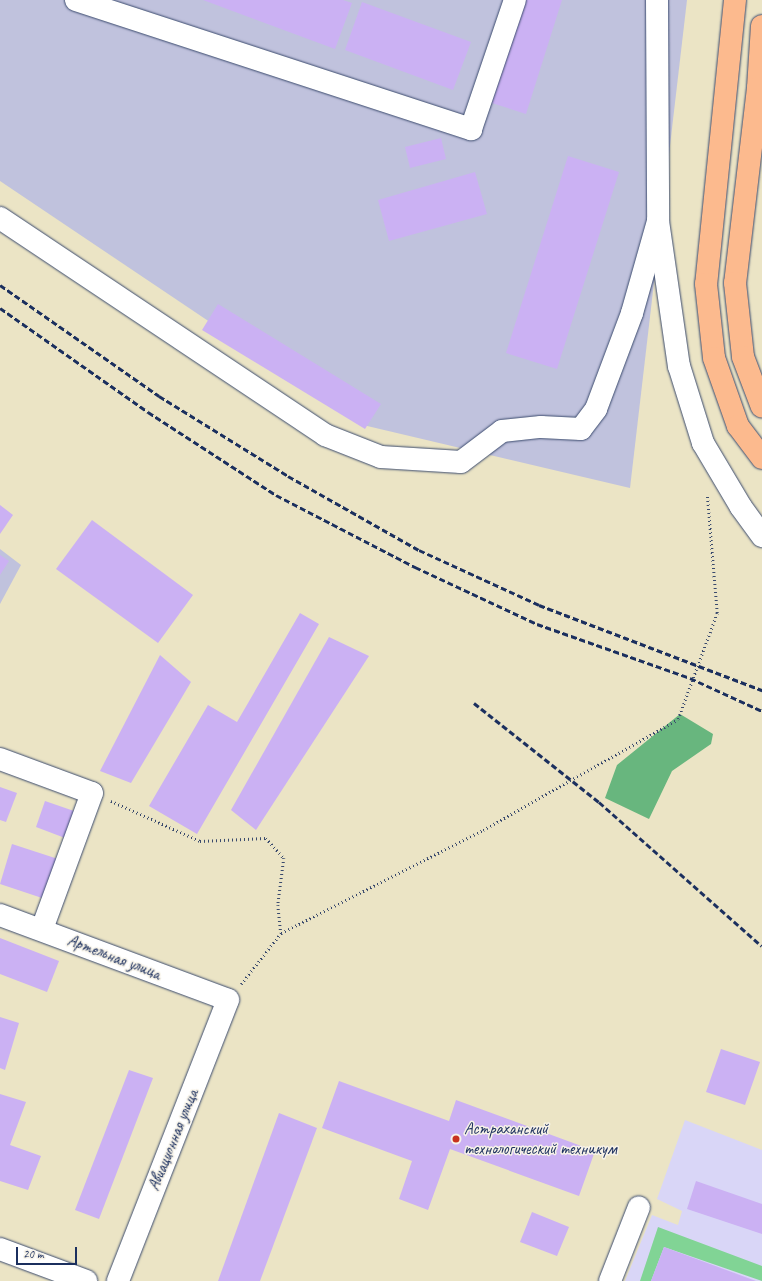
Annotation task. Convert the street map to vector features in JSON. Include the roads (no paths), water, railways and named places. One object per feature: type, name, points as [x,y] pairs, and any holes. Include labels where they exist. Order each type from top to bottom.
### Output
[{"type":"highway","points":[[736,0],[706,284],[714,358],[738,426],[762,458]]},
{"type":"highway","points":[[762,26],[758,88],[734,283],[743,357],[762,408]]},
{"type":"street","points":[[76,0],[471,129],[515,0]]},
{"type":"street","points":[[657,0],[658,221],[679,366],[703,443],[741,507],[762,536]]},
{"type":"street","points":[[0,218],[325,435],[381,457],[461,462],[502,431],[541,427],[581,429],[596,409],[629,320],[658,221]]},
{"type":"street","points":[[0,759],[92,793],[42,929]]},
{"type":"street","name":"Артельная улица","points":[[0,915],[42,929],[228,1000]]},
{"type":"street","name":"Авиационная улица","points":[[118,1281],[228,1000]]},
{"type":"street","points":[[610,1281],[639,1207]]},
{"type":"street","points":[[0,1249],[86,1281]]},
{"type":"railway","points":[[0,285],[159,396],[288,476],[419,550],[539,605],[762,690]]},
{"type":"railway","points":[[0,308],[148,412],[276,495],[415,567],[537,624],[690,678],[762,711]]},
{"type":"railway","points":[[474,703],[599,802],[762,946]]},
{"type":"place","name":"Астраханский технологический техникум","points":[[456,1139]]}]
